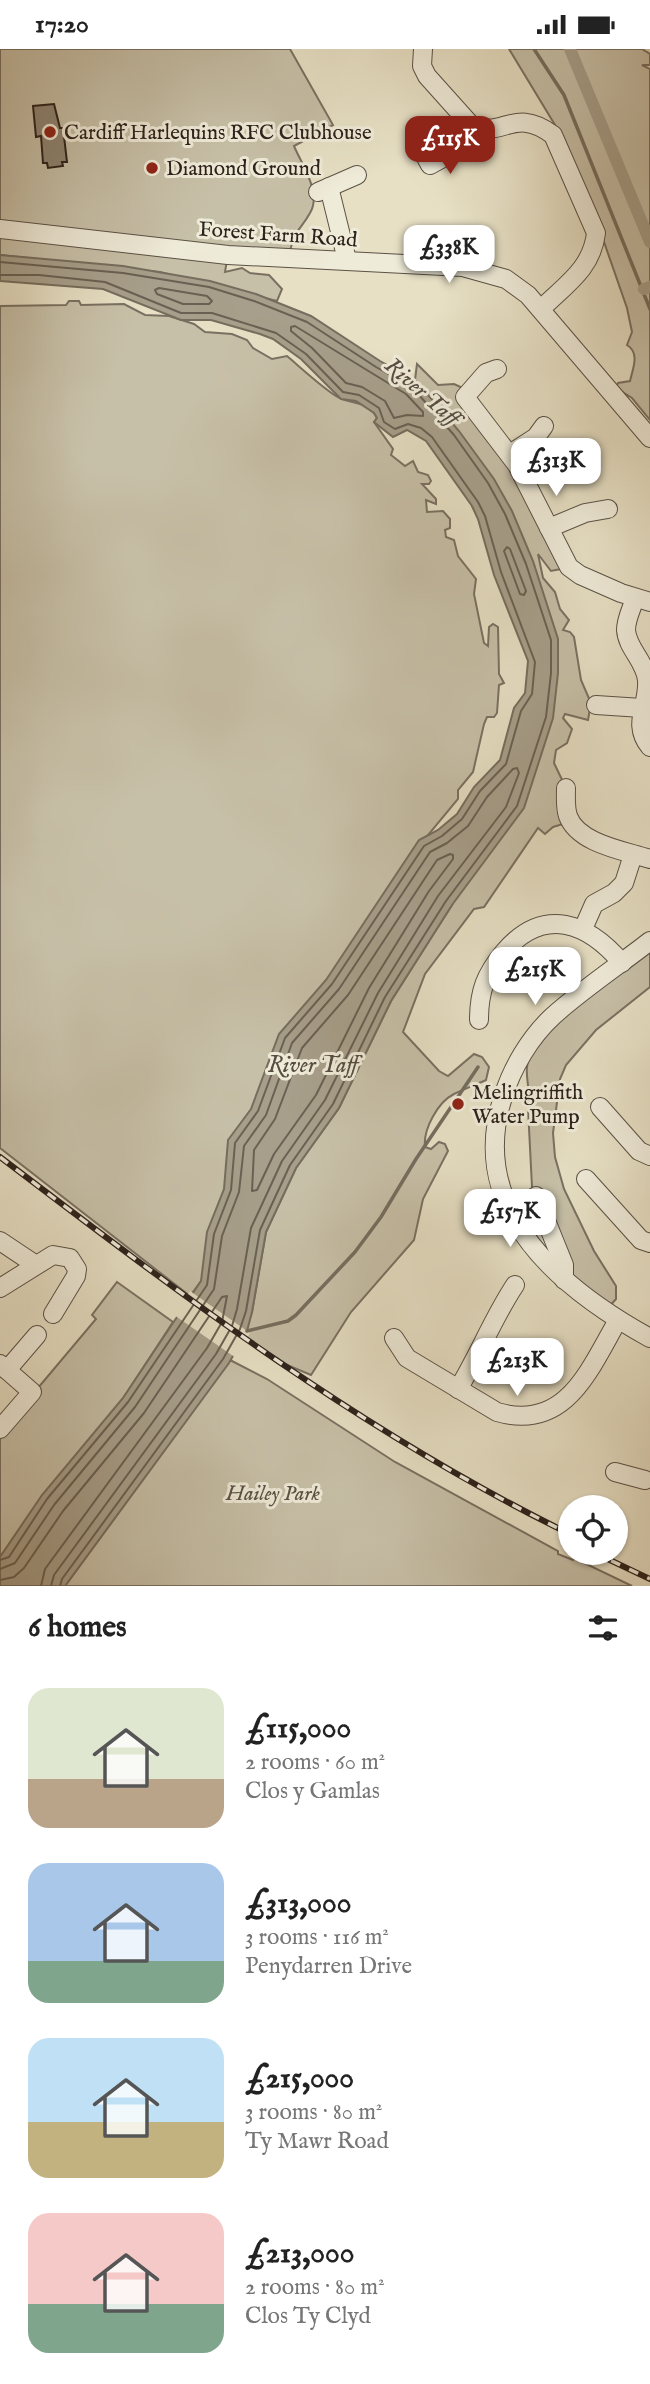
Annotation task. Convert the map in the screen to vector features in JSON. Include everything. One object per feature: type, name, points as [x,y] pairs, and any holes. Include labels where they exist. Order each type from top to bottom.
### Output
[{"type":"street","points":[[423,49],[422,66],[425,72],[470,124],[477,128],[492,129],[524,121],[538,124],[552,135],[596,233],[594,251],[588,263],[541,309]]},
{"type":"street","points":[[424,153],[430,165],[450,154],[470,124]]},
{"type":"street","points":[[347,260],[324,190],[357,175]]},
{"type":"street","name":"Forest Farm Road","points":[[0,229],[228,255],[480,270],[517,287],[541,309],[650,438]]},
{"type":"street","points":[[496,369],[486,373],[465,397],[510,454],[562,556],[573,571],[642,600],[626,623],[626,633],[646,674],[647,687],[641,730],[650,747]]},
{"type":"street","points":[[510,454],[536,437],[544,426]]},
{"type":"street","points":[[549,528],[585,513],[608,509]]},
{"type":"street","points":[[596,705],[642,708]]},
{"type":"street","points":[[566,788],[567,815],[573,824],[595,841],[642,857],[614,893],[594,904],[583,929]]},
{"type":"street","points":[[479,1020],[483,982],[496,962],[518,938],[538,926],[561,923],[583,929],[601,941],[622,963]]},
{"type":"street","points":[[650,941],[552,1017],[512,1074],[495,1127],[496,1173],[509,1210],[536,1252],[564,1280],[618,1320],[650,1339]]},
{"type":"street","points":[[600,1107],[639,1151],[650,1156]]},
{"type":"street","points":[[586,1179],[641,1240],[650,1243]]},
{"type":"street","points":[[536,1196],[564,1265],[564,1280]]},
{"type":"street","points":[[0,1241],[36,1265]]},
{"type":"street","points":[[0,1288],[53,1255],[70,1258],[77,1269],[76,1276],[53,1314]]},
{"type":"street","points":[[458,1389],[474,1364],[501,1305],[515,1285]]},
{"type":"street","points":[[394,1338],[403,1354],[498,1412],[513,1417],[549,1412],[573,1394],[618,1320]]},
{"type":"street","points":[[0,1429],[32,1392],[4,1367],[37,1335]]},
{"type":"street","points":[[615,1472],[648,1477]]},
{"type":"green space","name":"Diamond Ground","points":[[0,49],[290,49],[333,125],[294,146],[310,179],[313,205],[295,235],[290,252],[227,260],[225,272],[242,268],[250,273],[269,275],[282,289],[277,301],[160,272],[0,255]]},
{"type":"green space","points":[[509,49],[642,49],[650,54],[650,65],[642,65],[650,69],[650,420],[632,398],[616,388],[618,383],[630,381],[634,361],[633,352],[627,345],[632,332],[627,308],[604,242],[592,221],[555,125]]},
{"type":"green space","points":[[69,301],[79,301],[81,305],[124,304],[145,315],[169,316],[194,324],[205,332],[232,334],[247,340],[253,348],[272,359],[287,356],[335,395],[370,409],[377,418],[374,422],[393,449],[391,455],[405,466],[413,461],[418,472],[428,475],[431,481],[429,484],[422,484],[436,499],[436,504],[426,500],[427,512],[443,511],[450,519],[450,528],[445,530],[446,537],[454,540],[458,556],[476,579],[474,594],[484,643],[488,646],[489,627],[493,624],[498,627],[499,674],[504,683],[499,685],[497,713],[494,717],[487,717],[484,724],[473,772],[458,790],[458,799],[428,835],[201,1281],[190,1296],[0,1148],[0,306],[66,305]]},
{"type":"green space","points":[[417,364],[438,385],[454,384],[463,388],[491,433],[561,569],[551,571],[538,554],[543,578],[555,592],[560,609],[569,620],[563,630],[574,637],[581,680],[591,703],[588,720],[565,714],[563,718],[572,729],[567,743],[556,750],[554,763],[565,786],[563,824],[553,827],[545,834],[538,828],[484,907],[474,909],[425,974],[403,1032],[439,1071],[448,1076],[474,1054],[482,1057],[489,1067],[486,1080],[448,1098],[433,1117],[426,1132],[425,1147],[431,1149],[439,1142],[445,1144],[448,1151],[423,1199],[414,1240],[351,1312],[311,1375],[280,1362],[244,1337],[252,1312],[266,1232],[296,1168],[339,1108],[391,1001],[452,905],[550,664],[414,388]]},
{"type":"green space","points":[[650,946],[650,987],[596,1030],[566,1065],[560,1079],[553,1133],[555,1157],[564,1189],[594,1251],[616,1286],[616,1299],[609,1307],[572,1284],[537,1204],[532,1187],[527,1068],[530,1055],[538,1041],[551,1026]]},
{"type":"green space","points":[[117,1282],[173,1322],[0,1586],[0,1433],[96,1319],[92,1315]]},
{"type":"green space","name":"Hailey Park","points":[[230,1360],[267,1379],[395,1462],[558,1551],[558,1565],[588,1565],[632,1586],[65,1586]]},
{"type":"water","name":"River Taff","points":[[0,255],[123,266],[210,281],[256,294],[311,316],[416,381],[459,431],[494,479],[512,511],[533,561],[558,639],[558,673],[553,718],[524,808],[452,905],[391,1001],[339,1108],[296,1168],[266,1232],[247,1331],[229,1363],[65,1586],[0,1586],[0,1557],[42,1495],[123,1398],[201,1281],[207,1232],[224,1189],[228,1140],[251,1109],[279,1034],[326,980],[419,840],[438,830],[457,814],[474,787],[500,760],[514,708],[525,693],[528,661],[494,575],[472,506],[426,441],[407,430],[393,437],[374,422],[377,418],[374,413],[356,401],[341,399],[301,359],[273,339],[211,320],[181,320],[103,289],[0,281]]},
{"type":"pier","points":[[190,1291],[250,1333],[236,1358],[174,1315]]},
{"type":"building","name":"Cardiff Harlequins RFC Clubhouse","points":[[54,104],[60,128],[63,128],[67,162],[62,162],[63,166],[48,168],[47,163],[43,163],[41,136],[36,137],[33,106]]},
{"type":"waterway","points":[[534,49],[564,95],[650,309]]},
{"type":"waterway","points":[[570,49],[650,242]]},
{"type":"waterway","points":[[644,289],[650,287]]},
{"type":"waterway","points":[[247,1331],[288,1321],[355,1252],[381,1217],[416,1159],[478,1067]]},
{"type":"railway","points":[[0,1157],[276,1360],[420,1452],[558,1528]]},
{"type":"railway","points":[[620,1565],[650,1579]]},
{"type":"place","name":"Cardiff Harlequins RFC Clubhouse","points":[[50,132]]},
{"type":"place","name":"Diamond Ground","points":[[152,168]]},
{"type":"place","name":"Melingriffith Water Pump","points":[[458,1104]]}]
